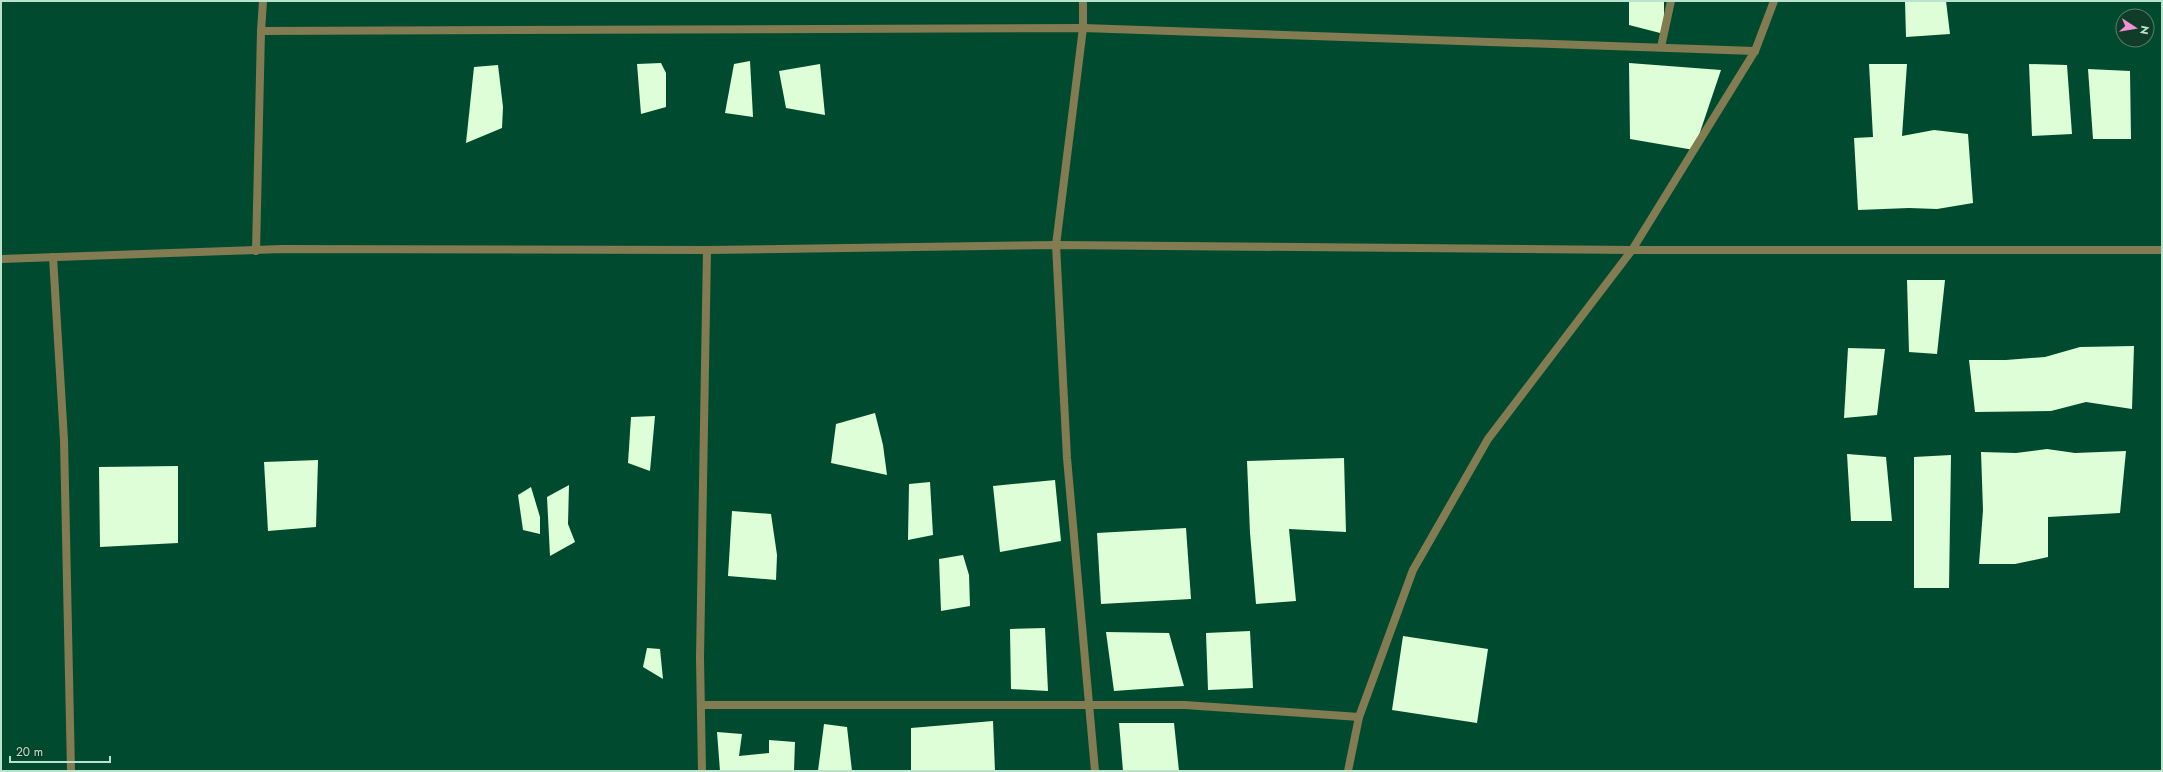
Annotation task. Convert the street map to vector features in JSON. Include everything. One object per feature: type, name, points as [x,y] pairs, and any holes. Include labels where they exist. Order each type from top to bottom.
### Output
[{"type":"street","points":[[256,251],[263,1]]},
{"type":"street","points":[[1083,1],[1083,28],[1056,245],[1067,458],[1094,771]]},
{"type":"street","points":[[1661,47],[1671,1]]},
{"type":"street","points":[[1348,771],[1359,717],[1413,570],[1488,439],[1632,250],[1755,51],[1774,1]]},
{"type":"street","points":[[261,31],[1083,28],[1755,51]]},
{"type":"street","points":[[1,259],[256,251],[707,250],[1056,245],[1632,250],[2162,250]]},
{"type":"street","points":[[702,771],[701,705],[707,250]]},
{"type":"street","points":[[53,257],[64,440],[71,771]]},
{"type":"street","points":[[701,705],[1185,705],[1359,717]]},
{"type":"building","points":[[1629,1],[1664,1],[1664,34],[1629,25]]},
{"type":"building","points":[[1905,1],[1946,1],[1950,34],[1906,37]]},
{"type":"building","points":[[750,61],[753,117],[725,113],[734,64]]},
{"type":"building","points":[[661,63],[666,73],[666,107],[641,114],[637,64]]},
{"type":"building","points":[[1629,63],[1721,70],[1694,150],[1630,139]]},
{"type":"building","points":[[820,64],[825,115],[786,108],[779,71]]},
{"type":"building","points":[[1869,64],[1907,64],[1902,136],[1934,130],[1968,134],[1973,203],[1937,209],[1909,208],[1858,210],[1854,138],[1873,137]]},
{"type":"building","points":[[2029,64],[2067,65],[2072,134],[2032,136]]},
{"type":"building","points":[[498,65],[503,107],[502,128],[466,143],[474,67]]},
{"type":"building","points":[[2088,69],[2130,71],[2131,139],[2093,139]]},
{"type":"building","points":[[1907,280],[1945,280],[1937,354],[1909,352]]},
{"type":"building","points":[[2134,346],[2132,409],[2086,402],[2051,411],[1975,412],[1969,360],[2006,360],[2045,357],[2080,347]]},
{"type":"building","points":[[1848,348],[1885,349],[1877,415],[1844,418]]},
{"type":"building","points":[[875,413],[883,445],[887,475],[831,463],[836,424]]},
{"type":"building","points":[[655,416],[650,471],[628,463],[631,417]]},
{"type":"building","points":[[2047,449],[2075,453],[2126,451],[2120,513],[2048,517],[2048,557],[2015,564],[1979,564],[1983,510],[1981,452],[2016,453]]},
{"type":"building","points":[[1847,454],[1886,457],[1892,521],[1851,521]]},
{"type":"building","points":[[1951,455],[1949,588],[1914,588],[1914,457]]},
{"type":"building","points":[[1344,458],[1346,532],[1289,529],[1296,601],[1256,604],[1250,533],[1247,461]]},
{"type":"building","points":[[318,460],[316,527],[268,531],[264,462]]},
{"type":"building","points":[[178,466],[178,543],[100,547],[99,467]]},
{"type":"building","points":[[1055,480],[1061,541],[1000,552],[993,486]]},
{"type":"building","points":[[930,482],[933,535],[908,540],[909,484]]},
{"type":"building","points":[[569,485],[568,524],[575,542],[550,556],[547,497]]},
{"type":"building","points":[[531,487],[540,517],[540,534],[523,530],[518,495]]},
{"type":"building","points":[[732,511],[771,514],[777,555],[776,580],[728,576]]},
{"type":"building","points":[[1186,528],[1191,599],[1101,604],[1097,533]]},
{"type":"building","points":[[963,555],[969,575],[970,606],[941,611],[939,559]]},
{"type":"building","points":[[1045,628],[1048,691],[1011,689],[1010,629]]},
{"type":"building","points":[[1250,631],[1253,688],[1208,690],[1206,633]]},
{"type":"building","points":[[1106,632],[1169,633],[1184,686],[1114,691]]},
{"type":"building","points":[[1403,636],[1488,649],[1477,723],[1392,710]]},
{"type":"building","points":[[647,648],[660,649],[663,679],[643,667]]},
{"type":"building","points":[[993,721],[995,771],[911,771],[911,728]]},
{"type":"building","points":[[1119,723],[1174,723],[1179,771],[1123,771]]},
{"type":"building","points":[[824,724],[847,727],[852,771],[818,771]]},
{"type":"building","points":[[717,732],[742,734],[739,756],[769,753],[769,740],[795,742],[794,771],[720,771]]}]
